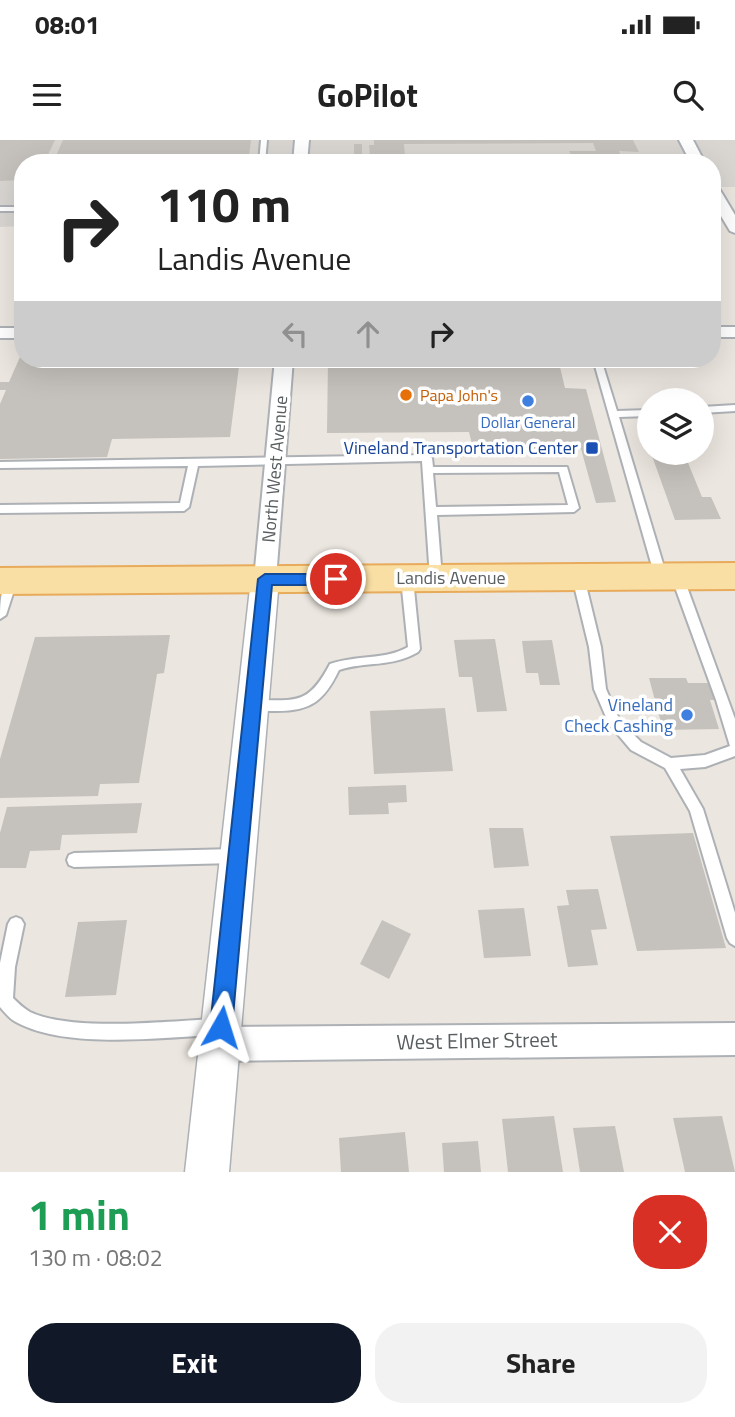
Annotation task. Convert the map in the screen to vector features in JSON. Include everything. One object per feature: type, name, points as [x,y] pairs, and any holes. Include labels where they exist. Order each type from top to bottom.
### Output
[{"type":"main road","name":"Landis Avenue","points":[[6,581],[735,576]]},
{"type":"street","points":[[721,197],[735,228]]},
{"type":"street","name":"North West Avenue","points":[[265,579],[283,368]]},
{"type":"street","points":[[207,1172],[265,579]]},
{"type":"street","name":"West Elmer Street","points":[[220,1035],[735,1039]]},
{"type":"lane","points":[[600,368],[669,576],[712,667],[735,742]]},
{"type":"lane","points":[[714,409],[735,408]]},
{"type":"lane","points":[[613,414],[637,413]]},
{"type":"lane","points":[[0,465],[427,458],[431,511],[414,649],[396,660],[347,661],[334,667],[325,690],[310,701],[297,705],[253,705]]},
{"type":"lane","points":[[0,509],[184,507],[194,463]]},
{"type":"lane","points":[[428,470],[563,469],[574,508],[431,511]]},
{"type":"lane","points":[[578,577],[600,689],[615,724],[636,746],[670,764],[696,809],[735,938]]},
{"type":"lane","points":[[0,615],[6,581]]},
{"type":"lane","points":[[670,764],[705,761],[735,750]]},
{"type":"lane","points":[[75,860],[238,856]]},
{"type":"lane","points":[[16,924],[7,967],[5,1001],[22,1017],[52,1026],[220,1035]]},
{"type":"shaded area","points":[[0,140],[735,140],[735,187],[721,187],[721,154],[14,154],[14,226],[0,227]]},
{"type":"building","points":[[0,140],[55,140],[48,154],[14,154],[14,180],[0,181]]},
{"type":"building","points":[[63,140],[251,140],[249,154],[57,154]]},
{"type":"building","points":[[374,140],[633,140],[639,152],[570,154],[569,151],[596,151],[593,143],[404,144],[405,154],[370,154],[369,145],[374,145]]},
{"type":"building","points":[[354,144],[362,144],[362,154],[354,154]]},
{"type":"building","points":[[15,368],[239,368],[230,437],[112,439],[107,457],[0,459],[0,404],[6,390],[0,390],[0,382],[9,382]]},
{"type":"building","points":[[328,368],[560,368],[565,388],[586,389],[616,502],[596,503],[581,449],[473,448],[469,432],[327,433]]},
{"type":"building","points":[[655,465],[689,465],[702,497],[711,497],[721,519],[675,520]]},
{"type":"building","points":[[170,635],[164,673],[157,674],[139,783],[100,784],[98,796],[0,798],[0,759],[35,637]]},
{"type":"building","points":[[495,639],[507,711],[477,712],[472,677],[459,677],[454,640]]},
{"type":"building","points":[[552,640],[560,685],[540,685],[538,673],[526,673],[522,641]]},
{"type":"building","name":"Vineland Check Cashing","points":[[649,678],[686,678],[688,683],[716,683],[722,700],[710,700],[719,729],[663,730]]},
{"type":"building","points":[[445,708],[453,771],[374,774],[370,711]]},
{"type":"building","points":[[406,785],[407,802],[388,803],[389,814],[349,815],[348,787]]},
{"type":"building","points":[[142,803],[137,833],[62,835],[60,850],[30,851],[26,868],[0,868],[0,833],[7,807]]},
{"type":"building","points":[[489,828],[523,828],[529,866],[494,868]]},
{"type":"building","points":[[693,833],[726,948],[637,951],[610,836]]},
{"type":"building","points":[[598,889],[607,929],[591,930],[598,965],[568,967],[557,906],[569,905],[566,890]]},
{"type":"building","points":[[524,908],[531,956],[484,958],[478,910]]},
{"type":"building","points":[[127,920],[116,995],[65,997],[78,922]]},
{"type":"building","points":[[382,920],[411,934],[389,979],[360,964]]},
{"type":"building","points":[[554,1116],[563,1172],[508,1172],[502,1119]]},
{"type":"building","points":[[722,1116],[735,1172],[685,1172],[673,1118]]},
{"type":"building","points":[[615,1126],[624,1172],[580,1172],[573,1128]]},
{"type":"building","points":[[405,1132],[409,1172],[341,1172],[339,1138]]},
{"type":"building","points":[[478,1141],[481,1172],[444,1172],[442,1143]]},
{"type":"place","name":"Papa John's","points":[[406,395]]},
{"type":"place","name":"Dollar General","points":[[528,401]]},
{"type":"place","name":"Vineland Transportation Center","points":[[592,448]]},
{"type":"place","name":"Vineland Check Cashing","points":[[687,715]]},
{"type":"route","points":[[221,1027],[265,579],[336,579]]}]
